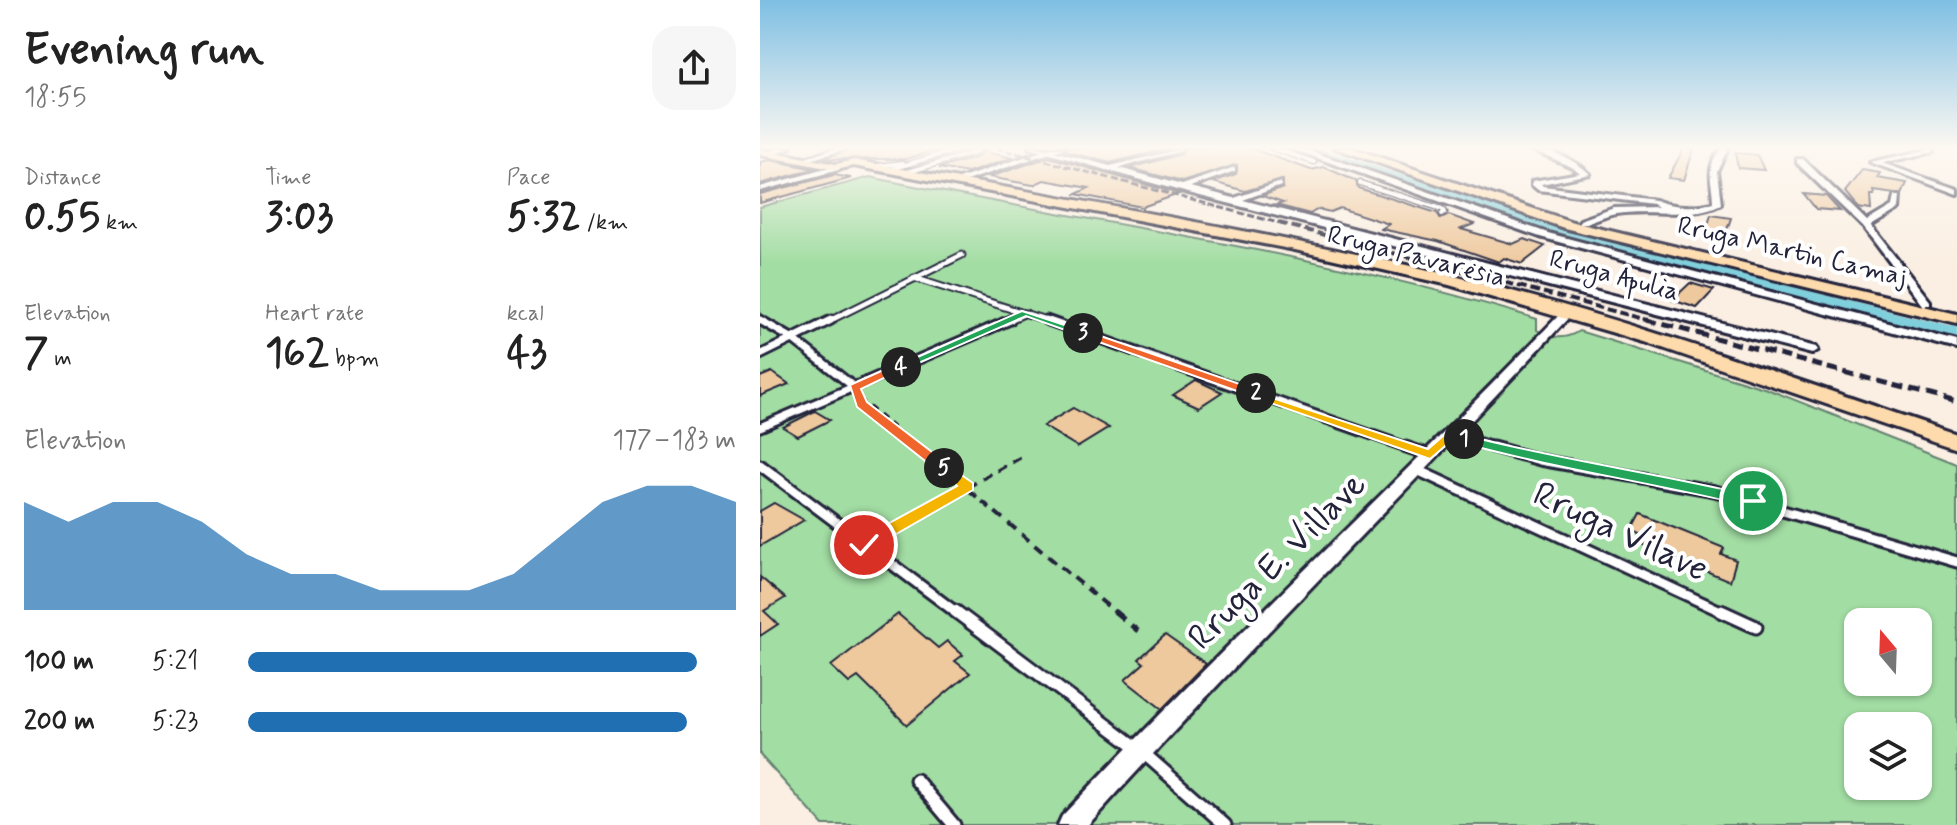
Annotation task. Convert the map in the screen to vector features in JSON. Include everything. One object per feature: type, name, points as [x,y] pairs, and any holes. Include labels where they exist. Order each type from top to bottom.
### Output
[{"type":"main road","name":"Rruga Pavarësia","points":[[947,186],[1366,269],[1563,317],[1957,454]]},
{"type":"main road","name":"Rruga Pavarësia","points":[[978,186],[1362,259],[1784,381],[1957,442]]},
{"type":"main road","name":"Rruga Martin Camaj","points":[[1454,186],[1569,225],[1957,319]]},
{"type":"main road","name":"Rruga Martin Camaj","points":[[1474,186],[1583,222],[1957,310]]},
{"type":"street","name":"Rruga Apulia","points":[[1173,186],[1812,350]]},
{"type":"street","points":[[1179,188],[1183,186]]},
{"type":"street","points":[[1233,201],[1271,186]]},
{"type":"street","points":[[1389,186],[1544,235],[1957,345]]},
{"type":"street","points":[[1539,186],[1655,202],[1667,208]]},
{"type":"street","points":[[1583,222],[1605,212],[1702,208],[1717,204],[1714,186]]},
{"type":"street","points":[[1826,186],[1866,225],[1926,303]]},
{"type":"street","points":[[1866,225],[1896,207],[1897,198]]},
{"type":"street","name":"Rruga E. Villave","points":[[1071,825],[1139,749],[1563,317]]},
{"type":"lane","points":[[1380,186],[1395,189],[1442,209],[1445,212],[1442,214]]},
{"type":"lane","points":[[760,355],[962,255]]},
{"type":"lane","name":"Rruga Vilave","points":[[914,278],[1026,313],[1424,462],[1756,627]]},
{"type":"lane","points":[[760,427],[1026,313]]},
{"type":"lane","points":[[760,320],[793,339],[854,387]]},
{"type":"lane","points":[[1450,434],[1540,460],[1715,491],[1957,562]]},
{"type":"lane","points":[[760,465],[1139,749],[1225,825]]},
{"type":"lane","points":[[916,780],[954,825]]},
{"type":"path","points":[[854,387],[862,404],[967,487],[1138,631]]},
{"type":"path","points":[[864,545],[1023,456]]},
{"type":"green space","points":[[835,186],[916,186],[1289,257],[1455,295],[1537,319],[1537,330],[1548,335],[1563,337],[1579,331],[1767,389],[1957,464],[1957,825],[823,825],[760,755],[760,207]]},
{"type":"building","points":[[789,186],[820,186],[760,203],[760,194]]},
{"type":"building","points":[[1081,186],[1153,186],[1179,194],[1142,207],[1076,194],[1089,188]]},
{"type":"building","points":[[1229,186],[1261,186],[1245,191]]},
{"type":"building","points":[[1358,186],[1437,213],[1441,219],[1449,215],[1474,224],[1461,229],[1513,244],[1524,239],[1545,246],[1522,264],[1504,258],[1499,262],[1438,241],[1381,229],[1389,224],[1340,208],[1330,212],[1318,209],[1310,214],[1276,205],[1283,203],[1262,196],[1283,188]]},
{"type":"building","points":[[1849,186],[1906,186],[1902,195],[1873,191],[1874,195],[1870,195],[1871,210],[1858,208],[1845,192]]},
{"type":"building","points":[[1804,194],[1826,196],[1840,211],[1816,209]]},
{"type":"building","points":[[1711,215],[1731,218],[1724,238],[1705,234]]},
{"type":"building","points":[[1690,283],[1714,290],[1697,308],[1672,300]]},
{"type":"building","points":[[772,372],[789,384],[760,396],[760,377]]},
{"type":"building","points":[[1196,380],[1222,392],[1199,407],[1173,395]]},
{"type":"building","points":[[1073,408],[1109,428],[1078,447],[1043,426]]},
{"type":"building","points":[[815,411],[830,420],[798,436],[783,427]]},
{"type":"building","points":[[774,503],[804,520],[760,546],[760,511]]},
{"type":"building","points":[[1640,514],[1724,548],[1721,554],[1736,560],[1730,581],[1643,545],[1647,538],[1631,531]]},
{"type":"building","points":[[760,577],[785,598],[764,611],[778,624],[760,636]]},
{"type":"building","points":[[898,614],[938,648],[947,641],[963,655],[955,661],[970,673],[907,725],[858,677],[849,683],[831,666]]},
{"type":"building","points":[[1165,635],[1206,664],[1162,709],[1125,680],[1144,663],[1139,659]]},
{"type":"waterway","points":[[1426,186],[1576,236],[1957,333]]},
{"type":"railway","points":[[1142,186],[1286,225]]},
{"type":"railway","points":[[1279,223],[1655,322]]},
{"type":"railway","points":[[1647,320],[1957,402]]},
{"type":"route","points":[[864,545],[967,487],[862,404],[854,387],[1026,313],[1430,455],[1450,434],[1540,460],[1684,485],[1753,501]]}]
